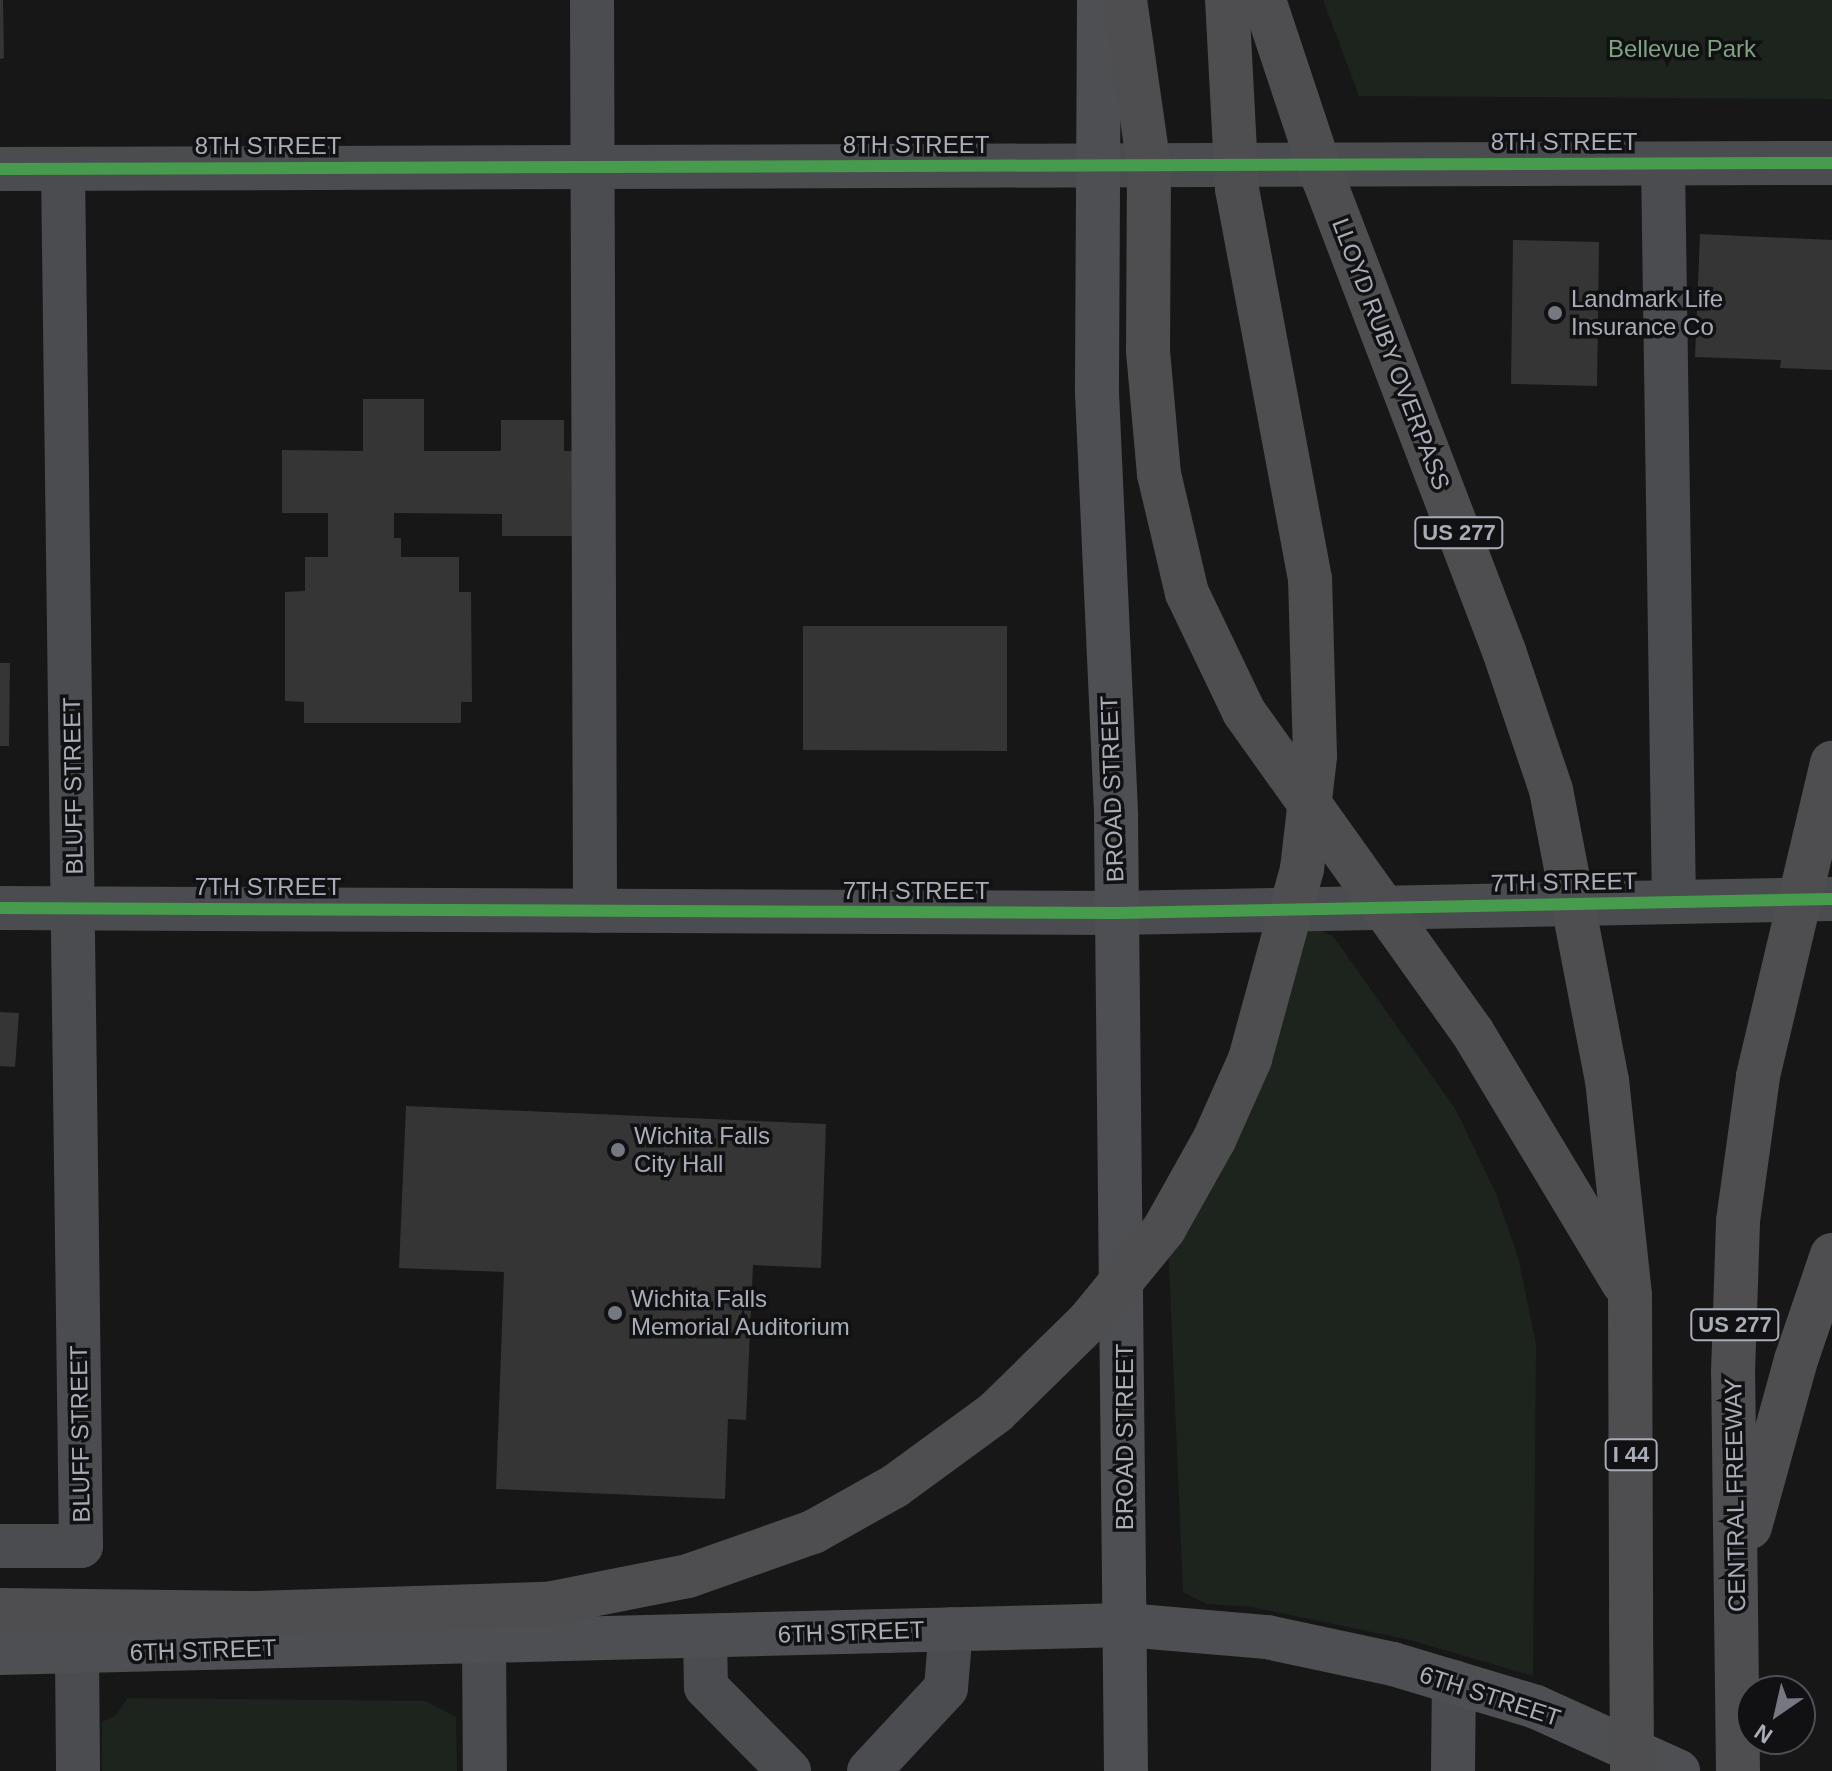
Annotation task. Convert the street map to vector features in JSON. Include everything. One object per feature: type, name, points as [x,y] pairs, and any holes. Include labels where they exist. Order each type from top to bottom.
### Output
[{"type":"highway","points":[[1125,0],[1149,166],[1148,351],[1159,474],[1187,593],[1244,712],[1473,1033],[1630,1295]]},
{"type":"highway","points":[[0,1610],[255,1613],[547,1604],[688,1576],[813,1532],[895,1486],[996,1412],[1088,1322],[1164,1229],[1214,1140],[1250,1059],[1302,869],[1315,756],[1310,579],[1237,189],[1227,0]]},
{"type":"highway","name":"LLOYD RUBY OVERPASS","points":[[1264,0],[1324,180],[1504,651],[1551,790],[1607,1080],[1630,1295]]},
{"type":"highway","name":"CENTRAL FREEWAY","points":[[1738,1771],[1733,1373],[1738,1221],[1758,1076],[1832,763]]},
{"type":"highway","points":[[1737,1576],[1796,1360],[1832,1255]]},
{"type":"highway","name":"I 44","points":[[1630,1295],[1632,1771]]},
{"type":"main road","name":"BROAD STREET","points":[[1099,0],[1101,167],[1097,393],[1116,913],[1126,1771]]},
{"type":"main road","name":"6TH STREET","points":[[0,1653],[1126,1625],[1267,1637],[1454,1682],[1536,1707],[1678,1771]]},
{"type":"street","points":[[592,0],[595,911]]},
{"type":"street","name":"8TH STREET","points":[[0,169],[1832,163]]},
{"type":"street","points":[[1663,164],[1674,902]]},
{"type":"street","name":"BLUFF STREET","points":[[0,1546],[81,1546],[63,169]]},
{"type":"street","name":"7TH STREET","points":[[0,908],[1116,913],[1832,899]]},
{"type":"street","points":[[869,1771],[946,1688],[951,1629]]},
{"type":"street","points":[[705,1636],[706,1687],[789,1771]]},
{"type":"street","points":[[484,1642],[485,1771]]},
{"type":"street","points":[[77,1653],[78,1771]]},
{"type":"street","points":[[1453,1771],[1454,1682]]},
{"type":"green space","name":"Bellevue Park","points":[[1323,0],[1832,0],[1832,99],[1359,96]]},
{"type":"green space","points":[[1300,921],[1333,936],[1456,1110],[1496,1194],[1518,1257],[1536,1344],[1533,1676],[1410,1640],[1252,1607],[1207,1604],[1183,1592],[1168,1242]]},
{"type":"green space","points":[[128,1698],[425,1701],[456,1717],[457,1771],[102,1771],[102,1722],[115,1716]]},
{"type":"building","points":[[0,0],[3,0],[4,58],[0,59]]},
{"type":"building","points":[[1700,234],[1832,240],[1832,370],[1780,368],[1781,360],[1695,357]]},
{"type":"building","name":"Landmark Life Insurance Co","points":[[1513,240],[1599,242],[1597,386],[1511,384]]},
{"type":"building","points":[[363,399],[424,399],[424,451],[501,451],[501,420],[564,420],[564,451],[576,451],[577,536],[502,536],[502,514],[394,513],[394,538],[401,538],[401,557],[459,557],[459,592],[471,592],[472,702],[461,702],[461,723],[304,723],[304,702],[285,701],[285,592],[305,591],[305,557],[328,557],[328,513],[282,513],[282,450],[363,451]]},
{"type":"building","points":[[803,626],[1007,626],[1007,751],[803,750]]},
{"type":"building","points":[[0,663],[10,663],[9,746],[0,746]]},
{"type":"building","points":[[0,1012],[19,1013],[15,1067],[0,1066]]},
{"type":"building","points":[[406,1106],[826,1124],[821,1268],[753,1265],[746,1420],[728,1419],[725,1499],[496,1489],[504,1272],[399,1268]]},
{"type":"cycle path","points":[[0,169],[1832,163]]},
{"type":"cycle path","points":[[0,908],[1116,913],[1832,899]]},
{"type":"place","name":"Landmark Life Insurance Co","points":[[1555,313]]},
{"type":"place","name":"Wichita Falls City Hall","points":[[618,1150]]},
{"type":"place","name":"Wichita Falls Memorial Auditorium","points":[[615,1313]]}]
